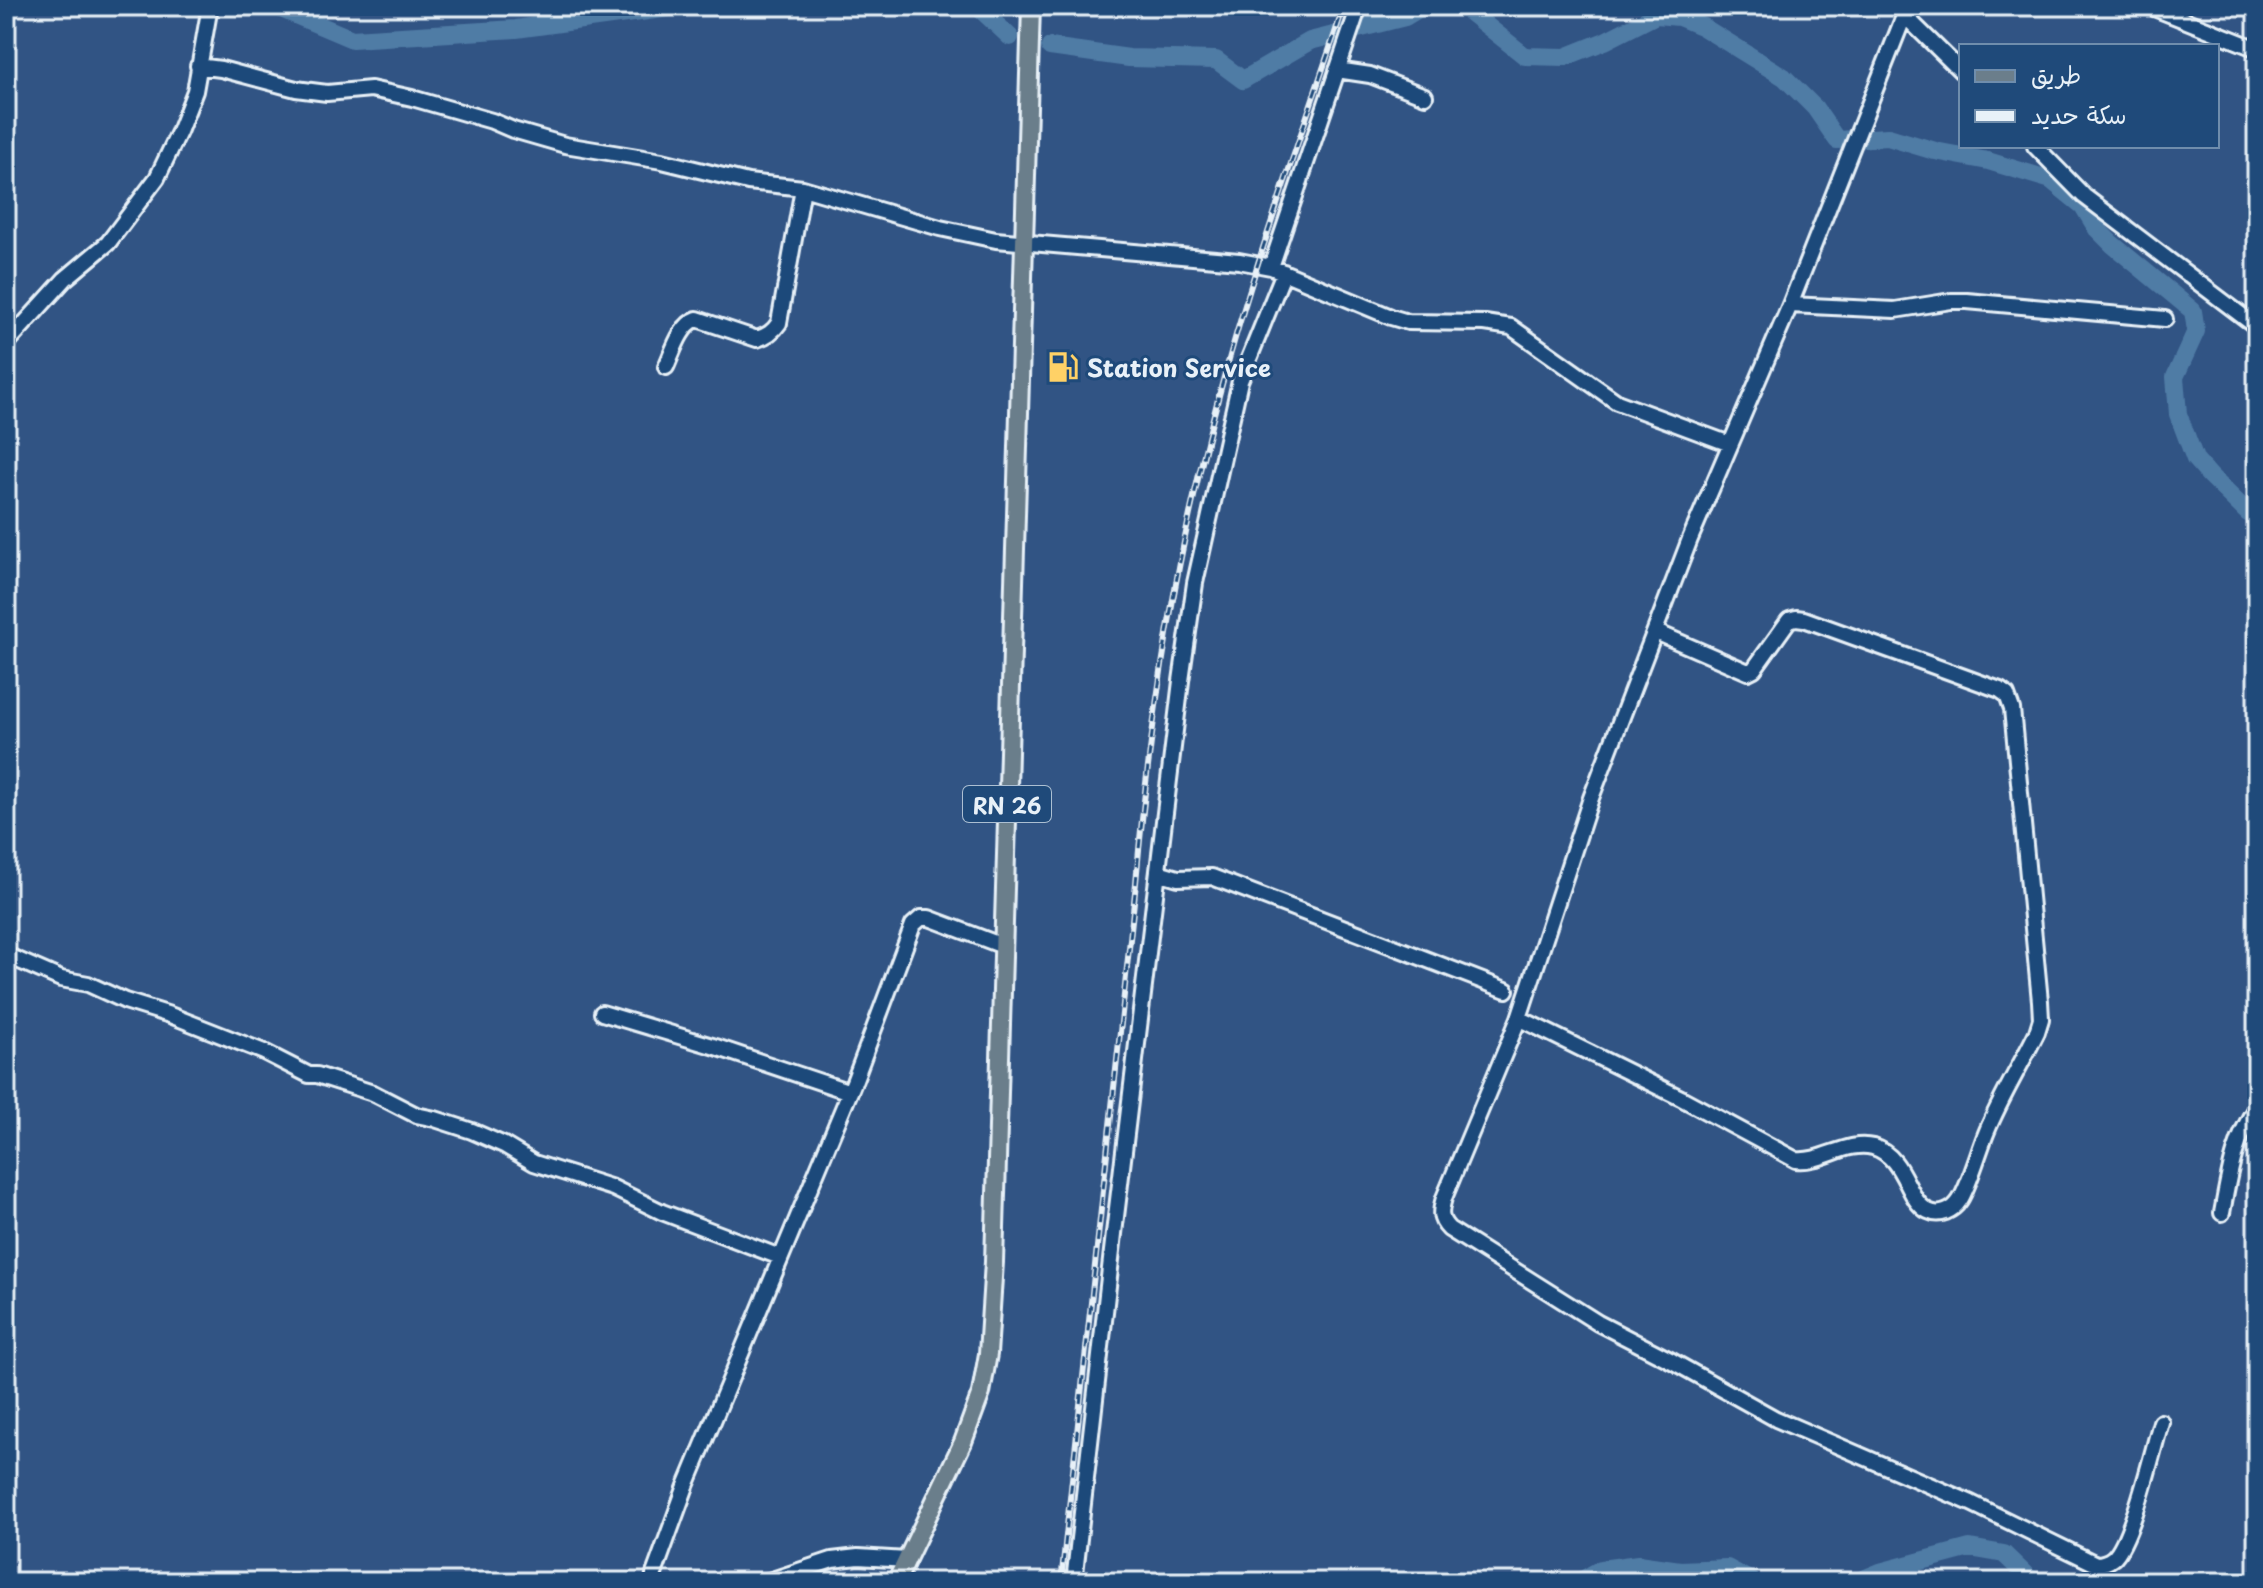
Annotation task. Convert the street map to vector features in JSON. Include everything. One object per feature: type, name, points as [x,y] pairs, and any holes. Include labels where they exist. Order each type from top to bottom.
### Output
[{"type":"main road","name":"RN 26","points":[[896,1582],[963,1442],[981,1393],[988,1354],[994,1262],[1031,6]]},
{"type":"street","points":[[6,344],[65,279],[108,243],[157,178],[195,91],[210,6]]},
{"type":"street","points":[[1074,1582],[1195,583],[1240,381],[1359,6]]},
{"type":"street","points":[[2149,6],[2257,49]]},
{"type":"street","points":[[1959,69],[1906,11],[1750,404],[1690,539],[1591,798],[1519,1018],[1440,1213],[1449,1229],[1598,1323],[1776,1419],[1971,1503],[2096,1564],[2112,1559],[2128,1536],[2161,1422]]},
{"type":"street","points":[[198,66],[311,91],[327,93],[371,89],[456,110],[565,145],[662,161],[748,182],[803,188],[940,228],[996,240],[1239,261],[1277,269],[1408,322],[1485,323],[1511,327],[1617,402],[1730,444]]},
{"type":"street","points":[[1337,70],[1370,75],[1425,96]]},
{"type":"street","points":[[2037,148],[2084,196],[2257,327]]},
{"type":"street","points":[[666,367],[690,321],[697,319],[757,339],[775,330],[779,323],[803,188]]},
{"type":"street","points":[[1790,305],[1895,310],[1967,301],[2165,319]]},
{"type":"street","points":[[1519,1018],[1681,1098],[1796,1160],[1806,1161],[1859,1145],[1884,1152],[1895,1162],[1921,1206],[1935,1213],[1945,1213],[1960,1200],[1988,1128],[2037,1032],[2041,1019],[2040,1001],[2012,709],[2007,695],[1804,619],[1789,620],[1754,669],[1748,672],[1656,632]]},
{"type":"street","points":[[1158,872],[1178,878],[1212,877],[1506,990]]},
{"type":"street","points":[[653,1582],[686,1486],[850,1092],[913,925],[921,918],[929,918],[1003,946]]},
{"type":"street","points":[[6,955],[61,979],[88,984],[125,1001],[237,1041],[309,1075],[373,1093],[416,1115],[472,1131],[534,1163],[613,1188],[662,1212],[780,1257]]},
{"type":"street","points":[[602,1013],[850,1092]]},
{"type":"street","points":[[2222,1213],[2237,1144],[2257,1106]]},
{"type":"street","points":[[766,1582],[832,1560],[858,1557],[907,1560]]},
{"type":"waterway","points":[[274,6],[352,39],[516,29],[684,6]]},
{"type":"waterway","points":[[977,6],[1010,37]]},
{"type":"waterway","points":[[1050,47],[1129,58],[1216,60],[1243,80],[1310,41],[1405,17],[1423,6]]},
{"type":"waterway","points":[[1462,6],[1525,56],[1565,57],[1656,15],[1679,17],[1703,27],[1784,77],[1815,108],[1837,140],[1888,137],[2051,180],[2083,206],[2097,229],[2112,244],[2193,311],[2196,331],[2175,377],[2178,414],[2195,459],[2248,513],[2257,518]]},
{"type":"waterway","points":[[1856,1582],[1880,1572],[1970,1548],[2004,1554],[2033,1582]]},
{"type":"waterway","points":[[1579,1582],[1601,1569],[1638,1564],[1680,1570],[1727,1568],[1753,1582]]},
{"type":"railway","points":[[1061,1582],[1148,770],[1163,657],[1183,545],[1239,326],[1344,6]]},
{"type":"place","name":"Station Service","points":[[1063,367]]}]
